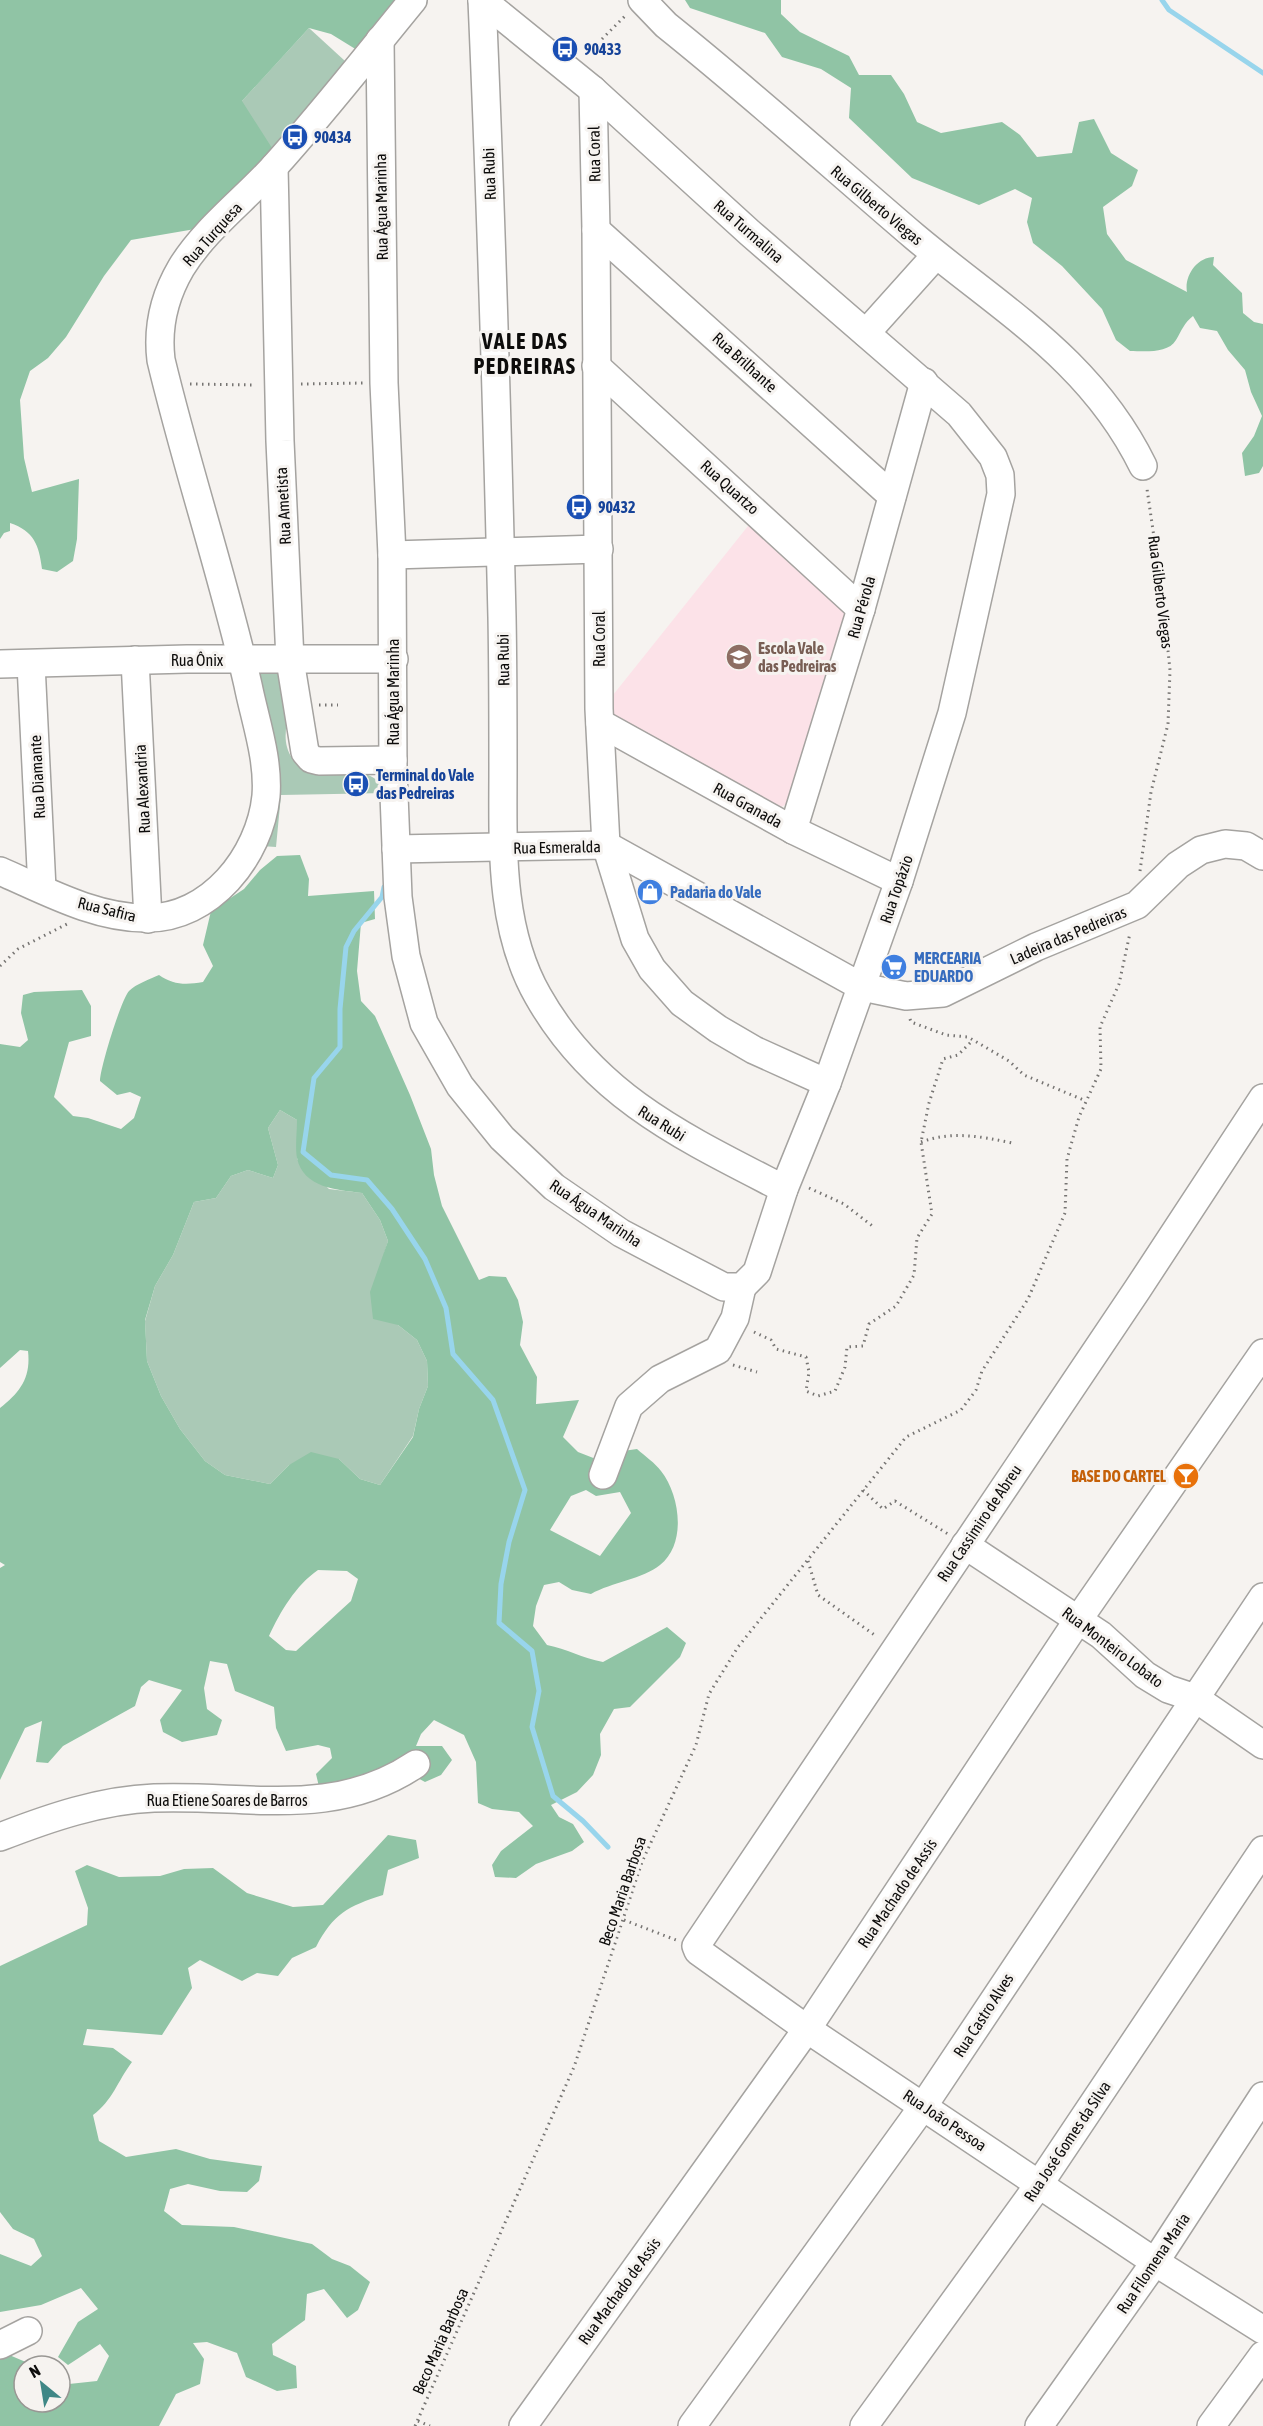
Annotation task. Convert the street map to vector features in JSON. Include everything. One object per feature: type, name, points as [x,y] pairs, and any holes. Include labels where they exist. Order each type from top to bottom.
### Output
[{"type":"street","name":"Rua Turquesa","points":[[242,660],[167,384],[159,338],[169,291],[182,267],[201,243],[274,167],[413,0]]},
{"type":"street","name":"Rua Turmalina","points":[[482,0],[593,90],[750,233],[924,382],[978,434],[993,457],[1000,475]]},
{"type":"street","name":"Rua Rubi","points":[[482,0],[500,551],[503,848],[514,940],[537,995],[570,1042],[600,1078],[634,1106],[679,1135],[786,1183]]},
{"type":"street","name":"Rua Gilberto Viegas","points":[[637,4],[666,25],[936,255],[1061,354],[1095,390],[1127,433],[1143,466]]},
{"type":"street","name":"Rua Água Marinha","points":[[380,40],[384,372],[392,555],[393,760],[398,897],[406,956],[424,1023],[460,1086],[502,1138],[554,1187],[621,1233],[724,1287],[742,1287]]},
{"type":"street","name":"Rua Coral","points":[[593,90],[600,723],[606,845],[635,939],[652,969],[682,1003],[718,1029],[754,1050],[826,1083]]},
{"type":"street","name":"Rua Ametista","points":[[274,167],[280,441],[290,660],[305,752],[309,757],[319,761],[393,760]]},
{"type":"street","name":"Rua Brilhante","points":[[596,230],[892,496]]},
{"type":"street","points":[[867,333],[936,255]]},
{"type":"street","name":"Rua Quartzo","points":[[596,366],[861,609]]},
{"type":"street","name":"Rua Pérola","points":[[793,830],[861,609],[924,382]]},
{"type":"street","name":"Rua Topázio","points":[[742,1287],[756,1272],[786,1183],[862,987],[899,881],[952,713],[1001,494],[1000,475]]},
{"type":"street","points":[[392,555],[599,549]]},
{"type":"street","name":"Rua Ônix","points":[[0,664],[135,660],[394,659]]},
{"type":"street","name":"Rua Alexandria","points":[[135,660],[148,918]]},
{"type":"street","name":"Rua Safira","points":[[0,871],[91,909],[120,916],[148,918],[177,913],[204,900],[221,888],[246,855],[263,816],[266,776],[242,660]]},
{"type":"street","name":"Rua Diamante","points":[[31,664],[42,889]]},
{"type":"street","name":"Rua Granada","points":[[600,723],[793,830],[899,881]]},
{"type":"street","points":[[1137,905],[1178,865],[1201,850],[1225,844],[1236,845],[1246,846],[1263,856]]},
{"type":"street","name":"Rua Esmeralda","points":[[396,849],[606,845],[862,987]]},
{"type":"street","name":"Ladeira das Pedreiras","points":[[862,987],[906,996],[943,993],[1036,947],[1137,905]]},
{"type":"street","name":"Rua Cassimiro de Abreu","points":[[696,1947],[1137,1290],[1263,1098]]},
{"type":"street","points":[[603,1475],[629,1406],[660,1379],[718,1350],[733,1323],[742,1287]]},
{"type":"street","name":"Rua Machado de Assis","points":[[523,2426],[807,2029],[1078,1620],[1263,1353]]},
{"type":"street","name":"Rua Monteiro Lobato","points":[[965,1545],[1101,1635],[1145,1675],[1168,1689],[1195,1698],[1263,1745]]},
{"type":"street","name":"Rua Castro Alves","points":[[692,2426],[924,2105],[1263,1597]]},
{"type":"street","name":"Rua Etiene Soares de Barros","points":[[0,1837],[74,1811],[116,1802],[199,1798],[274,1802],[343,1797],[394,1779],[416,1764]]},
{"type":"street","name":"Rua José Gomes da Silva","points":[[864,2426],[1040,2183],[1263,1850]]},
{"type":"street","name":"Rua João Pessoa","points":[[696,1947],[807,2029],[924,2105],[1155,2262],[1263,2330]]},
{"type":"street","name":"Rua Filomena Maria","points":[[1039,2426],[1155,2262],[1263,2096]]},
{"type":"street","points":[[0,2345],[28,2331]]},
{"type":"street","points":[[1211,2426],[1263,2355]]},
{"type":"path","points":[[570,71],[637,4]]},
{"type":"path","name":"Rua Gilberto Viegas","points":[[982,1371],[1028,1299],[1065,1214],[1067,1159],[1086,1101],[1101,1069],[1100,1027],[1119,984],[1137,905],[1142,840],[1168,724],[1170,670],[1162,592],[1143,466]]},
{"type":"path","points":[[0,966],[18,949],[63,927],[91,909]]},
{"type":"path","points":[[906,996],[910,1022],[946,1035],[973,1040],[1009,1060],[1023,1075],[1086,1101]]},
{"type":"path","points":[[733,1323],[771,1340],[776,1349],[806,1357],[808,1372],[806,1391],[818,1395],[835,1391],[845,1367],[847,1347],[863,1346],[869,1324],[896,1306],[914,1275],[917,1238],[932,1214],[921,1142],[928,1103],[943,1059],[958,1055],[973,1040]]},
{"type":"path","points":[[921,1142],[943,1134],[1012,1143]]},
{"type":"path","points":[[786,1183],[844,1204],[875,1228]]},
{"type":"path","name":"Beco Maria Barbosa","points":[[415,2426],[574,2067],[642,1862],[696,1745],[709,1694],[738,1647],[906,1437],[961,1410],[976,1390],[982,1371]]},
{"type":"path","points":[[862,1490],[883,1509],[895,1501],[965,1545]]},
{"type":"path","points":[[807,1560],[818,1595],[895,1650]]},
{"type":"path","points":[[624,1920],[696,1947]]},
{"type":"path","points":[[418,2421],[430,2426]]},
{"type":"shaded area","name":"Escola Vale das Pedreiras","points":[[752,521],[848,615],[789,803],[777,809],[613,717],[609,700]]},
{"type":"green space","points":[[0,0],[397,0],[357,50],[331,34],[309,28],[242,101],[272,148],[201,228],[131,240],[104,276],[66,337],[48,358],[30,371],[20,400],[24,458],[32,492],[79,479],[77,539],[73,561],[57,572],[42,569],[37,546],[25,530],[10,523],[10,531],[4,533],[0,539]]},
{"type":"green space","points":[[685,0],[781,0],[781,14],[800,32],[849,56],[859,75],[891,75],[904,94],[917,122],[941,133],[1002,122],[1020,135],[1037,157],[1072,153],[1079,122],[1094,119],[1111,153],[1138,170],[1132,186],[1103,207],[1107,234],[1126,260],[1187,292],[1188,280],[1193,268],[1202,260],[1214,257],[1213,265],[1242,293],[1243,313],[1254,322],[1263,324],[1263,466],[1259,473],[1245,476],[1242,453],[1254,436],[1262,416],[1251,392],[1245,370],[1228,350],[1217,331],[1200,328],[1193,316],[1185,324],[1176,340],[1167,348],[1155,351],[1130,351],[1116,340],[1102,309],[1062,266],[1033,243],[1027,222],[1032,198],[1015,189],[979,205],[912,178],[849,118],[851,88],[821,69],[782,57],[765,33],[690,8]]},
{"type":"green space","points":[[309,28],[357,72],[278,159],[241,102]]},
{"type":"green space","points":[[282,667],[288,705],[286,742],[294,761],[305,768],[364,773],[377,780],[387,793],[281,795],[276,847],[261,846],[255,677],[260,670]]},
{"type":"green space","points":[[300,855],[309,879],[308,896],[374,891],[375,919],[361,923],[357,971],[361,1001],[375,1016],[410,1095],[431,1149],[434,1175],[442,1206],[479,1280],[489,1276],[506,1277],[518,1300],[523,1322],[520,1345],[537,1377],[536,1404],[579,1400],[563,1437],[578,1452],[601,1461],[623,1451],[637,1449],[661,1471],[673,1493],[678,1519],[674,1545],[669,1556],[653,1570],[591,1594],[572,1590],[559,1582],[544,1585],[536,1606],[533,1626],[547,1645],[603,1662],[667,1627],[686,1643],[680,1657],[630,1707],[614,1709],[600,1734],[601,1755],[593,1775],[577,1792],[551,1805],[559,1817],[573,1824],[584,1842],[572,1851],[536,1864],[516,1878],[495,1877],[492,1865],[501,1851],[533,1826],[519,1812],[492,1809],[478,1803],[476,1762],[464,1735],[434,1720],[421,1734],[416,1746],[442,1746],[452,1760],[441,1775],[425,1782],[394,1765],[320,1791],[316,1774],[332,1758],[330,1748],[318,1745],[286,1751],[276,1728],[274,1707],[235,1691],[227,1664],[210,1661],[204,1688],[207,1709],[222,1720],[217,1735],[182,1742],[163,1732],[160,1720],[182,1690],[149,1680],[141,1687],[135,1706],[63,1746],[48,1763],[36,1762],[42,1721],[25,1728],[0,1780],[0,1568],[5,1565],[0,1562],[0,1408],[23,1384],[28,1369],[28,1351],[20,1350],[0,1368],[0,1044],[20,1047],[28,1040],[21,1013],[23,995],[34,992],[82,990],[91,1006],[91,1036],[69,1042],[54,1097],[73,1116],[88,1118],[121,1129],[134,1118],[141,1097],[130,1092],[117,1095],[100,1081],[103,1063],[125,997],[135,986],[159,975],[169,981],[180,983],[203,982],[213,966],[203,945],[211,911],[244,889],[260,870],[277,856]],"holes":[[[280,1110],[297,1120],[297,1158],[306,1176],[332,1189],[362,1193],[380,1220],[388,1241],[370,1292],[373,1319],[398,1325],[417,1340],[427,1361],[428,1386],[419,1409],[413,1437],[380,1485],[360,1479],[339,1459],[311,1452],[289,1465],[270,1484],[225,1475],[205,1461],[180,1429],[161,1396],[147,1361],[145,1320],[155,1286],[173,1255],[194,1202],[216,1198],[231,1176],[248,1170],[273,1178],[278,1165],[268,1128]],[[586,1490],[596,1496],[620,1492],[631,1513],[600,1556],[550,1530],[571,1496]],[[318,1570],[347,1571],[358,1579],[351,1601],[296,1651],[286,1650],[269,1636],[289,1600]]]},
{"type":"green space","points":[[280,1110],[297,1120],[297,1159],[329,1189],[362,1193],[380,1220],[388,1241],[384,1254],[398,1325],[417,1340],[427,1361],[428,1386],[419,1409],[413,1436],[380,1485],[360,1479],[339,1459],[289,1465],[270,1484],[225,1475],[205,1461],[180,1429],[161,1396],[147,1361],[145,1321],[155,1286],[173,1255],[194,1202],[216,1198],[231,1176],[248,1170],[273,1178],[278,1165],[268,1128]]},
{"type":"green space","points":[[388,1835],[416,1840],[419,1858],[388,1870],[383,1895],[360,1903],[335,1919],[316,1947],[292,1958],[278,1976],[257,1973],[242,1981],[200,1960],[188,1968],[192,1988],[162,2035],[87,2029],[83,2045],[113,2048],[132,2062],[110,2097],[93,2115],[99,2141],[126,2157],[176,2149],[210,2159],[262,2166],[259,2181],[247,2192],[220,2191],[188,2184],[170,2189],[164,2211],[182,2225],[234,2227],[312,2244],[332,2259],[350,2266],[370,2282],[358,2310],[347,2318],[324,2289],[307,2294],[305,2320],[272,2344],[273,2355],[296,2366],[297,2388],[277,2391],[246,2377],[237,2353],[207,2342],[193,2343],[204,2359],[200,2384],[176,2394],[159,2426],[0,2426],[0,2357],[7,2354],[12,2356],[12,2414],[72,2414],[72,2384],[97,2381],[109,2356],[100,2344],[72,2362],[72,2354],[60,2354],[78,2322],[98,2309],[81,2288],[41,2305],[0,2312],[0,2254],[31,2266],[42,2256],[34,2239],[13,2229],[0,2212],[0,1966],[87,1925],[88,1908],[75,1871],[87,1865],[119,1877],[160,1876],[184,1869],[213,1868],[247,1893],[293,1907],[323,1905]]},
{"type":"waterway","points":[[1162,0],[1169,10],[1263,73]]},
{"type":"waterway","points":[[384,887],[382,897],[354,931],[346,947],[340,1009],[340,1047],[314,1078],[303,1152],[331,1175],[367,1180],[392,1209],[425,1259],[446,1308],[453,1354],[493,1400],[525,1490],[509,1542],[501,1584],[499,1623],[532,1651],[539,1691],[532,1727],[553,1796],[583,1821],[608,1847]]},
{"type":"place","name":"90433","points":[[565,49]]},
{"type":"place","name":"90434","points":[[295,137]]},
{"type":"place","name":"90432","points":[[579,507]]},
{"type":"place","name":"Escola Vale das Pedreiras","points":[[739,657]]},
{"type":"place","name":"Terminal do Vale das Pedreiras","points":[[356,784]]},
{"type":"place","name":"Padaria do Vale","points":[[650,892]]},
{"type":"place","name":"MERCEARIA EDUARDO","points":[[894,967]]},
{"type":"place","name":"BASE DO CARTEL","points":[[1186,1476]]},
{"type":"district","name":"VALE DAS PEDREIRAS","points":[[525,354]]}]
